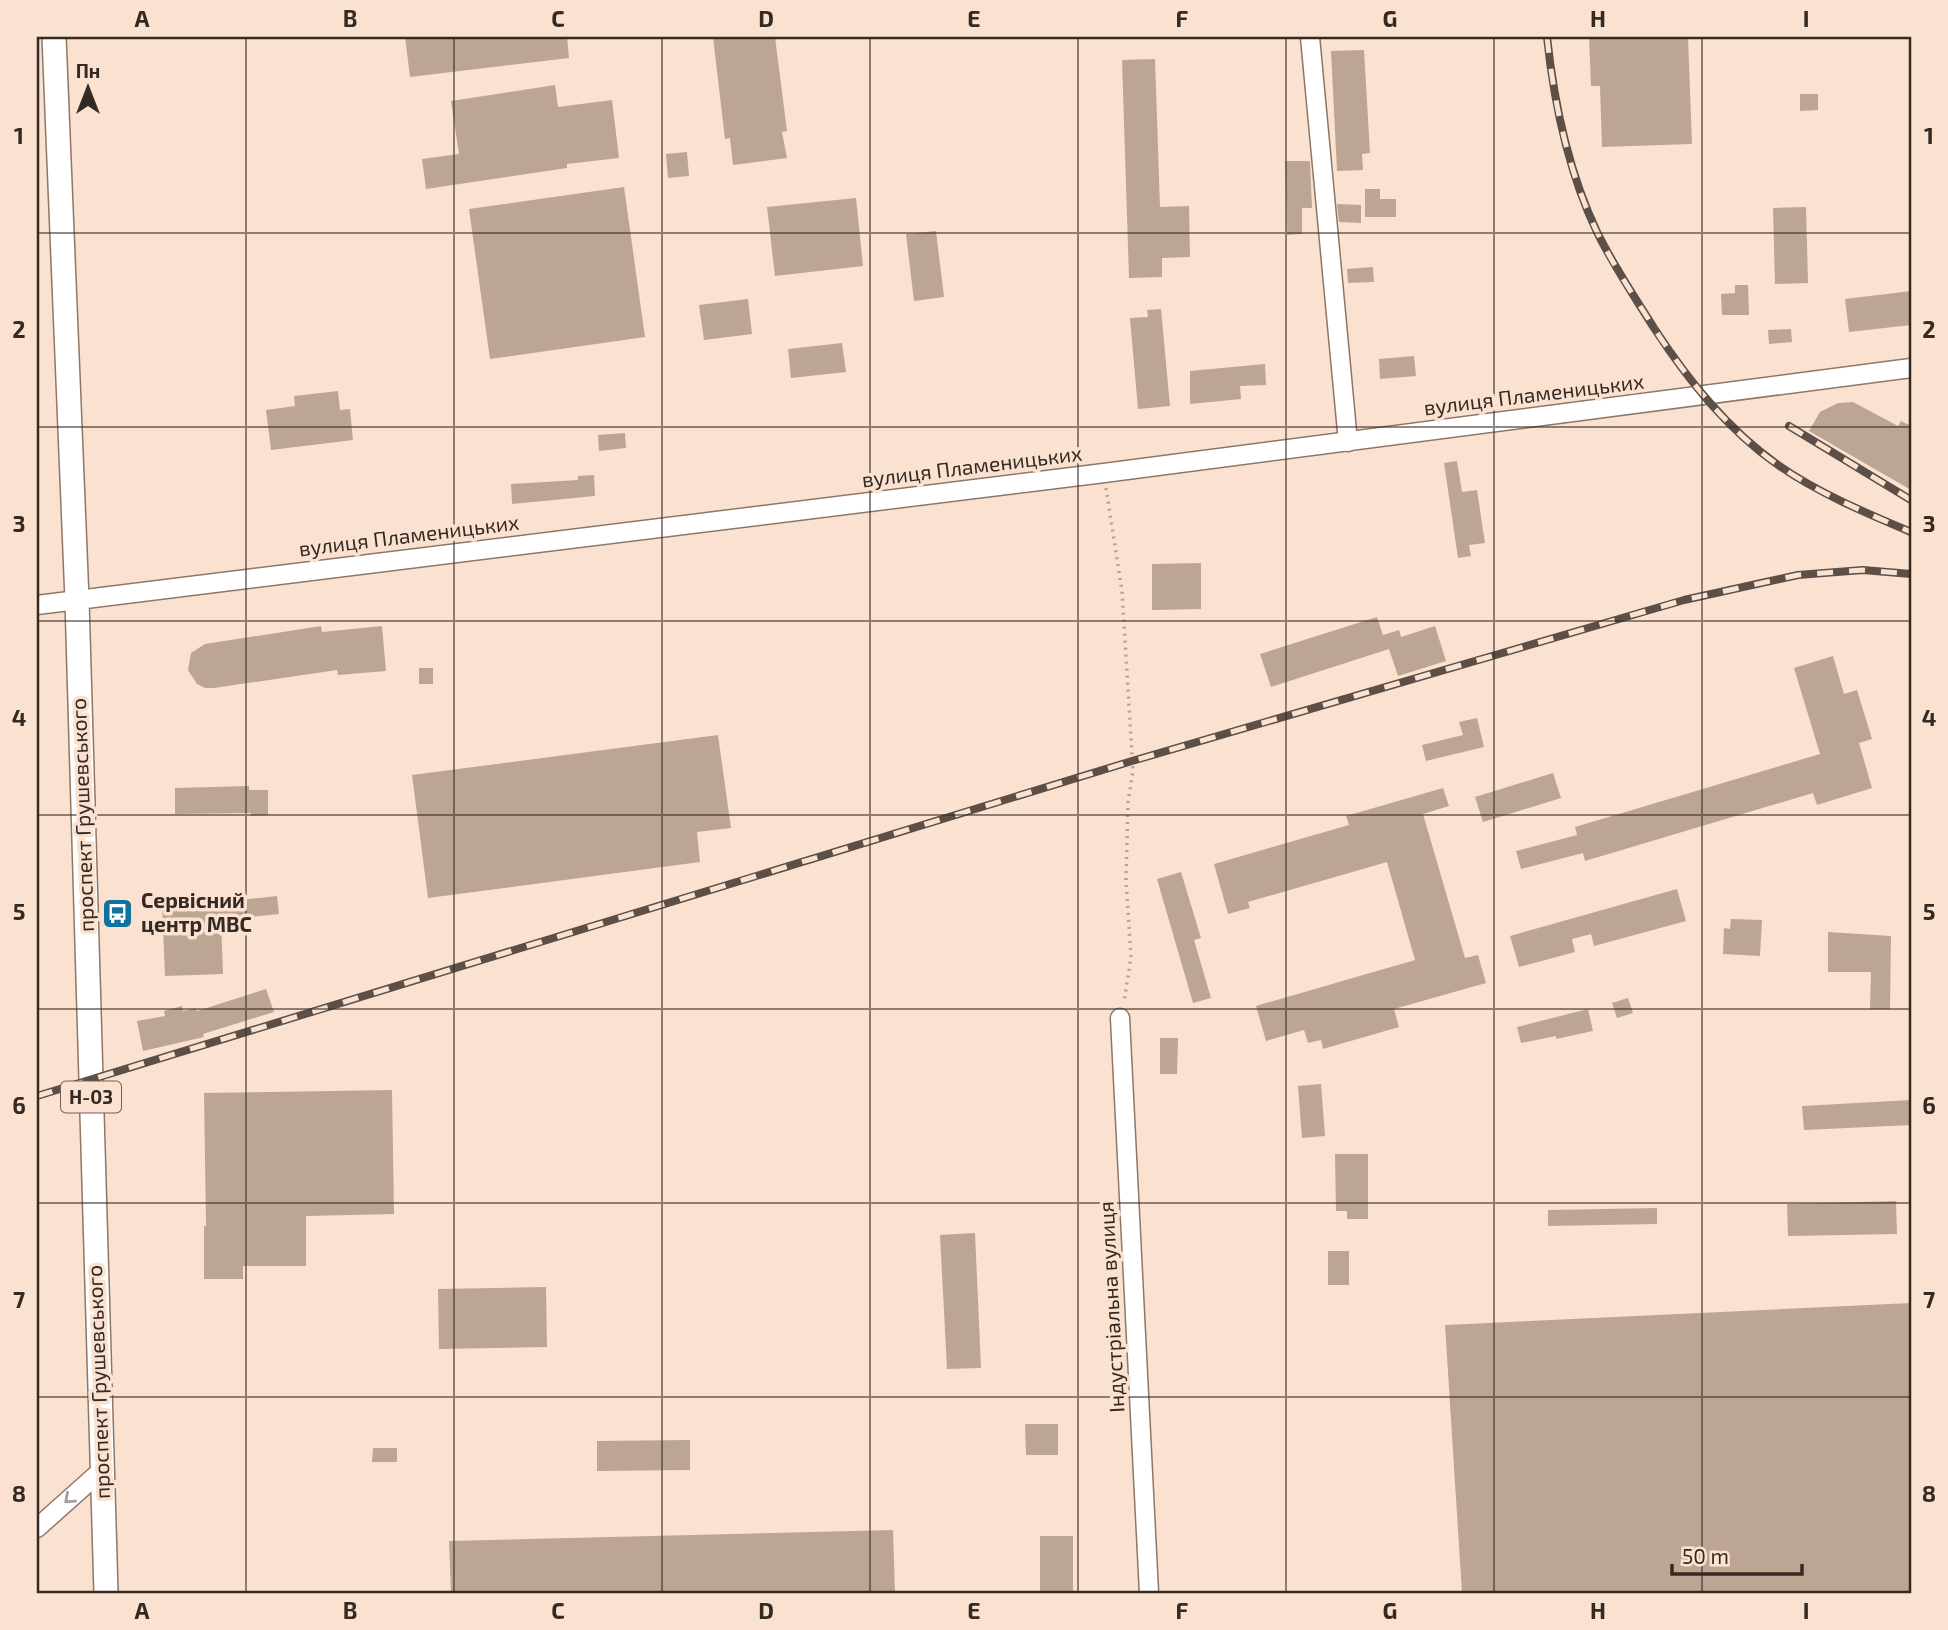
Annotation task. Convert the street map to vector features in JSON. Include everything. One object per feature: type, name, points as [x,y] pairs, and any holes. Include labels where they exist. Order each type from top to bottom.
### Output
[{"type":"main road","name":"проспект Грушевського","points":[[54,37],[77,600],[106,1593]]},
{"type":"street","points":[[1310,37],[1348,442]]},
{"type":"street","name":"вулиця Пламеницьких","points":[[37,605],[1104,473],[1911,368]]},
{"type":"street","name":"Індустріальна вулиця","points":[[1121,1018],[1149,1593]]},
{"type":"street","points":[[37,1528],[102,1470]]},
{"type":"path","points":[[1104,473],[1122,592],[1133,771],[1128,802],[1126,880],[1131,957],[1121,1018]]},
{"type":"building","points":[[405,37],[567,37],[569,58],[410,77]]},
{"type":"building","points":[[713,37],[775,37],[787,131],[782,132],[787,158],[733,165],[730,138],[725,139]]},
{"type":"building","points":[[1589,37],[1688,37],[1692,144],[1602,147],[1600,86],[1591,86]]},
{"type":"building","points":[[1364,50],[1370,153],[1362,154],[1363,170],[1337,171],[1331,51]]},
{"type":"building","points":[[1155,59],[1160,207],[1189,206],[1190,257],[1162,258],[1162,277],[1129,278],[1122,60]]},
{"type":"building","points":[[555,85],[558,107],[612,100],[619,158],[567,164],[567,168],[426,189],[422,159],[459,154],[451,101]]},
{"type":"building","points":[[1800,94],[1818,94],[1818,110],[1800,111]]},
{"type":"building","points":[[687,152],[689,176],[668,178],[666,154]]},
{"type":"building","points":[[1285,161],[1310,161],[1312,208],[1302,208],[1302,234],[1287,235]]},
{"type":"building","points":[[624,187],[645,337],[490,359],[469,209]]},
{"type":"building","points":[[1365,189],[1380,189],[1380,199],[1396,199],[1396,217],[1365,217]]},
{"type":"building","points":[[856,198],[863,266],[775,276],[767,207]]},
{"type":"building","points":[[1337,204],[1361,205],[1361,223],[1339,222]]},
{"type":"building","points":[[1806,207],[1808,283],[1775,284],[1773,208]]},
{"type":"building","points":[[936,231],[944,297],[914,301],[906,234]]},
{"type":"building","points":[[1373,267],[1374,282],[1348,283],[1347,269]]},
{"type":"building","points":[[1735,285],[1748,285],[1749,315],[1722,315],[1721,294],[1735,293]]},
{"type":"building","points":[[1911,291],[1911,325],[1849,332],[1845,299]]},
{"type":"building","points":[[748,299],[752,334],[704,340],[699,305]]},
{"type":"building","points":[[1161,309],[1170,406],[1138,409],[1130,318],[1148,317],[1147,310]]},
{"type":"building","points":[[1791,329],[1792,342],[1769,344],[1768,330]]},
{"type":"building","points":[[842,343],[846,372],[791,378],[788,349]]},
{"type":"building","points":[[1414,356],[1416,376],[1380,379],[1379,359]]},
{"type":"building","points":[[1265,364],[1266,385],[1240,386],[1241,399],[1190,404],[1190,371]]},
{"type":"building","points":[[338,391],[340,410],[350,409],[353,440],[271,450],[266,410],[295,406],[294,396]]},
{"type":"building","points":[[1853,402],[1898,426],[1901,421],[1911,426],[1911,490],[1809,431],[1820,412],[1838,403]]},
{"type":"building","points":[[625,433],[626,448],[599,451],[598,435]]},
{"type":"building","points":[[1457,461],[1462,492],[1477,490],[1485,543],[1469,545],[1471,556],[1458,558],[1444,463]]},
{"type":"building","points":[[594,475],[595,496],[512,504],[511,484],[578,480],[578,476]]},
{"type":"building","points":[[1201,563],[1201,609],[1152,610],[1152,564]]},
{"type":"building","points":[[1377,617],[1383,635],[1399,630],[1401,637],[1435,626],[1446,661],[1398,676],[1389,649],[1271,687],[1260,654]]},
{"type":"building","points":[[321,626],[322,632],[382,626],[386,671],[338,675],[337,670],[205,688],[197,684],[188,670],[191,653],[205,644]]},
{"type":"building","points":[[1833,656],[1844,694],[1857,690],[1872,739],[1859,743],[1872,788],[1817,805],[1813,793],[1585,861],[1583,853],[1521,869],[1516,851],[1577,835],[1575,827],[1820,754],[1794,668]]},
{"type":"building","points":[[419,668],[433,668],[433,684],[419,684]]},
{"type":"building","points":[[1477,718],[1484,747],[1426,761],[1422,745],[1463,735],[1459,722]]},
{"type":"building","points":[[718,735],[731,828],[697,832],[700,862],[428,898],[412,775]]},
{"type":"building","points":[[1553,773],[1561,798],[1483,822],[1475,797]]},
{"type":"building","points":[[249,786],[249,790],[268,790],[268,815],[175,814],[175,788]]},
{"type":"building","points":[[1443,788],[1449,806],[1423,814],[1465,958],[1478,955],[1486,983],[1394,1009],[1399,1027],[1323,1049],[1321,1040],[1308,1043],[1304,1030],[1266,1041],[1256,1006],[1415,960],[1387,862],[1248,902],[1250,908],[1228,914],[1214,864],[1349,825],[1346,816]]},
{"type":"building","points":[[1181,872],[1201,938],[1194,940],[1211,998],[1193,1003],[1157,879]]},
{"type":"building","points":[[1677,889],[1686,921],[1594,946],[1591,934],[1572,939],[1575,952],[1519,967],[1510,936]]},
{"type":"building","points":[[277,896],[279,914],[221,920],[223,974],[165,976],[162,904]]},
{"type":"building","points":[[1731,919],[1762,920],[1760,956],[1723,954],[1724,928],[1730,929]]},
{"type":"building","points":[[1828,932],[1891,936],[1890,1009],[1870,1009],[1871,972],[1828,972]]},
{"type":"building","points":[[266,989],[274,1012],[203,1034],[204,1037],[143,1051],[137,1021],[165,1016],[164,1011],[182,1006],[183,1011],[196,1008],[197,1011]]},
{"type":"building","points":[[1628,998],[1633,1013],[1617,1018],[1612,1003]]},
{"type":"building","points":[[1588,1009],[1593,1031],[1521,1043],[1517,1027]]},
{"type":"building","points":[[1160,1038],[1178,1038],[1177,1074],[1160,1074]]},
{"type":"building","points":[[1321,1084],[1325,1136],[1302,1138],[1298,1086]]},
{"type":"building","points":[[392,1090],[394,1214],[306,1216],[306,1266],[243,1266],[243,1279],[204,1279],[204,1093]]},
{"type":"building","points":[[1911,1100],[1911,1125],[1804,1130],[1802,1106]]},
{"type":"building","points":[[1335,1154],[1368,1154],[1368,1219],[1347,1219],[1347,1211],[1336,1211]]},
{"type":"building","points":[[1896,1201],[1897,1234],[1788,1236],[1787,1204]]},
{"type":"building","points":[[1657,1208],[1657,1224],[1548,1226],[1548,1210]]},
{"type":"building","points":[[975,1233],[981,1368],[947,1369],[940,1235]]},
{"type":"building","points":[[1328,1251],[1349,1251],[1349,1285],[1328,1285]]},
{"type":"building","points":[[546,1287],[547,1347],[439,1349],[438,1289]]},
{"type":"building","points":[[1911,1303],[1911,1593],[1462,1593],[1445,1325]]},
{"type":"building","points":[[1025,1424],[1058,1424],[1058,1455],[1026,1455]]},
{"type":"building","points":[[690,1440],[690,1470],[597,1471],[597,1441]]},
{"type":"building","points":[[373,1448],[397,1448],[397,1462],[372,1462]]},
{"type":"building","points":[[893,1530],[895,1593],[451,1593],[449,1541]]},
{"type":"building","points":[[1040,1536],[1073,1536],[1073,1593],[1040,1593]]},
{"type":"railway","points":[[1547,37],[1564,136],[1587,209],[1617,268],[1681,366],[1725,420],[1778,465],[1826,493],[1911,532]]},
{"type":"railway","points":[[1789,426],[1911,500]]},
{"type":"railway","points":[[37,1096],[1132,761],[1684,600],[1798,575],[1863,570],[1911,574]]},
{"type":"place","name":"Сервісний центр МВС","points":[[118,913]]}]
